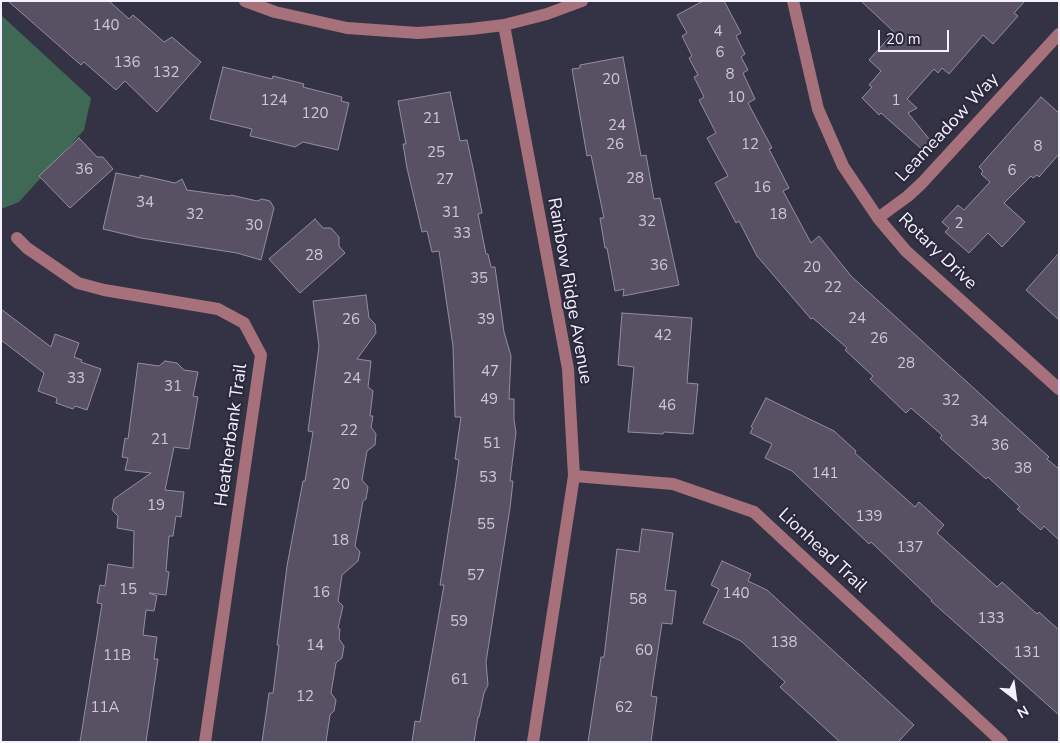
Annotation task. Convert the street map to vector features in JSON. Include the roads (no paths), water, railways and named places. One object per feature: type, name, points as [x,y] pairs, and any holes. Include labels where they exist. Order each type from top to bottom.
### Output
[{"type":"street","points":[[245,1],[275,12],[347,28],[418,33],[504,25],[535,18],[582,1]]},
{"type":"street","name":"Rotary Drive","points":[[793,1],[818,109],[843,166],[878,218],[906,251],[1059,389]]},
{"type":"street","name":"Rainbow Ridge Avenue","points":[[504,25],[568,368],[574,476],[533,742]]},
{"type":"street","name":"Leameadow Way","points":[[878,218],[922,183],[1059,34]]},
{"type":"street","name":"Heatherbank Trail","points":[[17,238],[27,248],[78,283],[104,290],[218,309],[244,323],[261,355],[205,742]]},
{"type":"street","name":"Lionhead Trail","points":[[574,476],[673,484],[754,512],[1002,742]]}]
